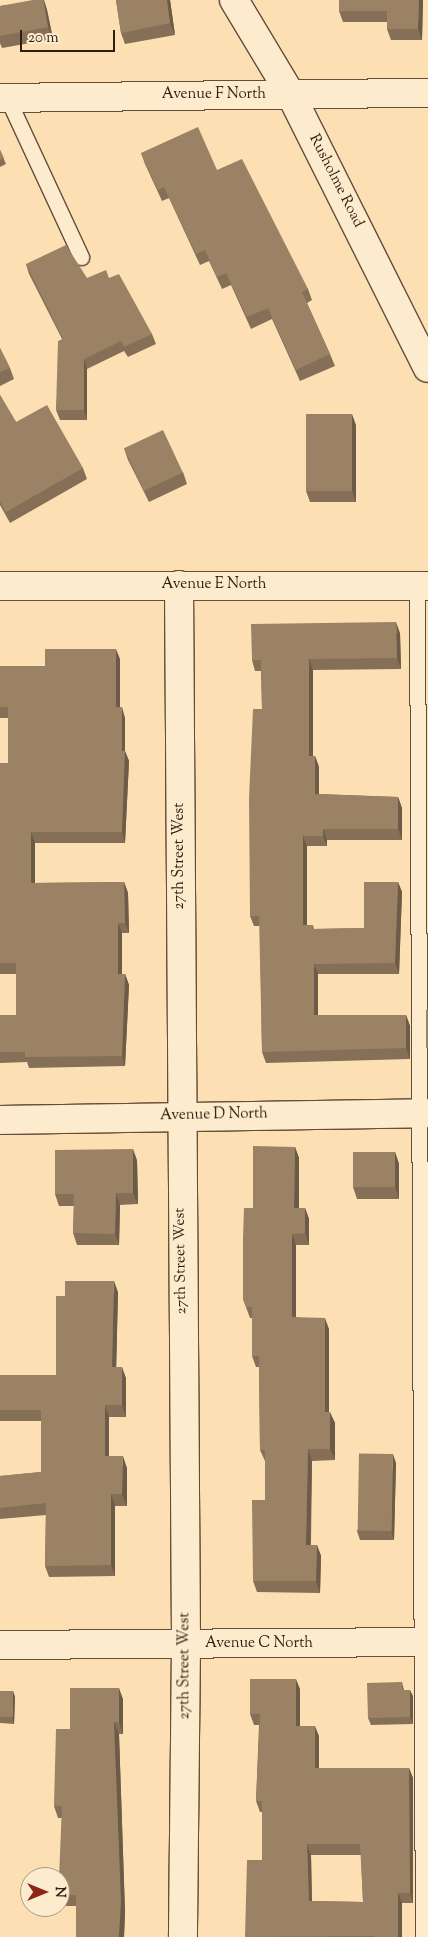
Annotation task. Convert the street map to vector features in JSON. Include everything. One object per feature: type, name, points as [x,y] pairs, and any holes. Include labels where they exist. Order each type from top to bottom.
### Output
[{"type":"street","name":"Rusholme Road","points":[[234,0],[291,95],[428,368]]},
{"type":"street","name":"Avenue F North","points":[[3,94],[291,95],[428,93]]},
{"type":"street","name":"27th Street West","points":[[179,585],[179,1115],[186,1644],[183,1937]]},
{"type":"street","name":"Avenue E North","points":[[0,586],[422,586]]},
{"type":"street","name":"Avenue D North","points":[[0,1120],[179,1115],[423,1113]]},
{"type":"street","name":"Avenue C North","points":[[0,1645],[424,1642]]},
{"type":"lane","points":[[3,94],[81,257]]},
{"type":"lane","points":[[422,586],[423,1937]]},
{"type":"building","points":[[43,0],[48,27],[0,36],[0,6]]},
{"type":"building","points":[[116,0],[167,0],[170,23],[121,33]]},
{"type":"building","points":[[339,0],[419,0],[418,29],[387,29],[387,11],[339,11]]},
{"type":"building","points":[[198,127],[217,170],[242,159],[308,289],[302,292],[330,354],[296,370],[268,308],[247,317],[226,273],[217,277],[205,250],[196,254],[164,187],[158,190],[141,153]]},
{"type":"building","points":[[0,150],[4,158],[0,160]]},
{"type":"building","points":[[66,245],[87,278],[106,270],[109,278],[119,274],[152,334],[124,347],[121,341],[84,359],[84,410],[56,410],[58,341],[63,339],[26,264]]},
{"type":"building","points":[[0,348],[10,368],[0,372]]},
{"type":"building","points":[[0,395],[16,422],[47,405],[83,468],[6,512],[0,501]]},
{"type":"building","points":[[306,414],[352,414],[352,491],[306,491]]},
{"type":"building","points":[[163,430],[183,473],[144,491],[124,448]]},
{"type":"building","points":[[396,622],[397,658],[309,659],[309,756],[315,756],[315,794],[398,797],[398,829],[323,829],[323,836],[303,836],[303,925],[313,925],[313,929],[364,928],[364,882],[398,882],[395,963],[314,964],[314,1015],[406,1015],[406,1048],[262,1052],[259,916],[250,916],[249,798],[253,709],[262,709],[261,660],[252,660],[251,624]]},
{"type":"building","points":[[45,649],[116,649],[116,707],[122,707],[122,751],[125,751],[122,832],[31,832],[31,883],[124,882],[125,923],[118,923],[118,974],[125,974],[122,1056],[25,1057],[25,1052],[0,1052],[0,1015],[16,1015],[16,963],[0,963],[0,763],[8,763],[8,707],[0,707],[0,666],[45,666]]},
{"type":"building","points":[[426,1010],[428,1010],[428,1048],[426,1048]]},
{"type":"building","points":[[253,1146],[295,1147],[294,1208],[305,1208],[305,1233],[292,1234],[292,1317],[325,1318],[325,1412],[330,1412],[330,1449],[308,1449],[306,1545],[317,1545],[316,1581],[253,1581],[252,1500],[265,1500],[265,1450],[260,1450],[259,1356],[252,1356],[252,1307],[246,1307],[243,1299],[244,1208],[253,1208]]},
{"type":"building","points":[[133,1149],[133,1193],[116,1193],[115,1234],[73,1233],[74,1194],[55,1194],[55,1150]]},
{"type":"building","points":[[353,1152],[395,1152],[395,1187],[353,1187]]},
{"type":"building","points":[[65,1281],[114,1281],[112,1367],[122,1367],[122,1405],[105,1405],[105,1456],[123,1456],[122,1494],[111,1494],[111,1565],[45,1566],[46,1503],[0,1508],[0,1476],[41,1472],[41,1410],[0,1410],[0,1375],[56,1375],[56,1296],[65,1296]]},
{"type":"building","points":[[359,1453],[393,1454],[392,1531],[358,1530]]},
{"type":"building","points":[[250,1679],[296,1679],[296,1726],[315,1726],[315,1768],[409,1768],[410,1893],[398,1893],[398,1937],[245,1937],[247,1860],[262,1860],[262,1801],[256,1801],[260,1714],[250,1714]],"holes":[[[307,1844],[360,1844],[363,1902],[309,1901]]]},
{"type":"building","points":[[402,1682],[402,1690],[410,1690],[410,1717],[368,1718],[367,1683]]},
{"type":"building","points":[[70,1688],[119,1688],[119,1722],[114,1722],[121,1901],[119,1937],[76,1937],[76,1895],[70,1895],[70,1867],[59,1867],[62,1806],[54,1806],[56,1729],[70,1729]]},
{"type":"building","points":[[0,1691],[13,1691],[13,1717],[0,1717]]}]
